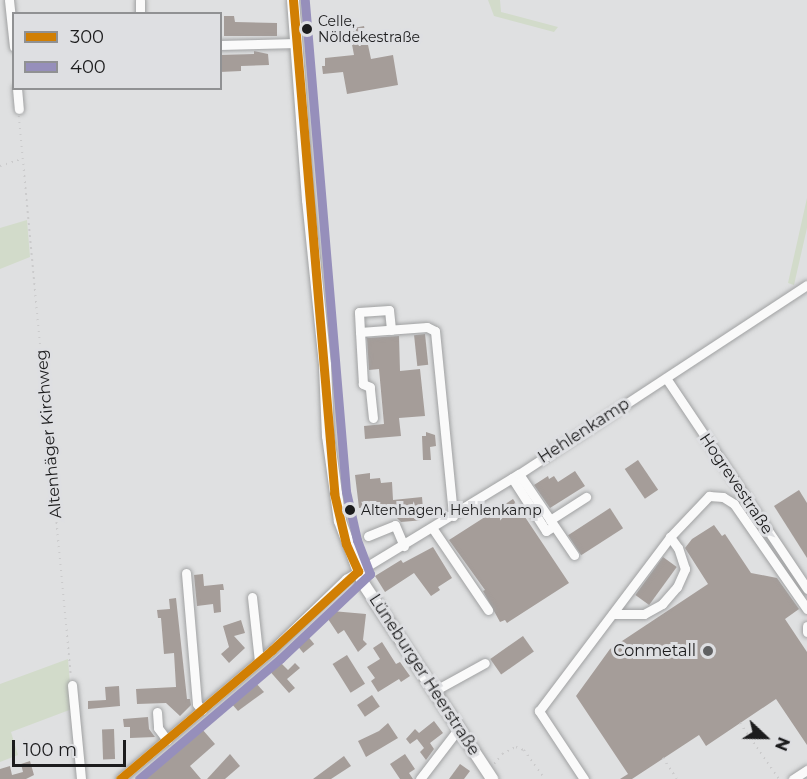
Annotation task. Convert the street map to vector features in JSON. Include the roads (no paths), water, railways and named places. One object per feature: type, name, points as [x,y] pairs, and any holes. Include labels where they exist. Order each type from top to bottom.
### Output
[{"type":"main road","name":"Lüneburger Heerstraße","points":[[293,0],[334,493],[346,544],[358,571],[490,775]]},
{"type":"street","points":[[9,0],[12,28]]},
{"type":"street","points":[[222,45],[296,43]]},
{"type":"street","points":[[17,90],[19,109]]},
{"type":"street","name":"Hehlenkamp","points":[[120,779],[259,661],[358,571],[433,529],[807,285]]},
{"type":"street","points":[[373,418],[370,387],[363,384],[359,312],[389,310],[391,330]]},
{"type":"street","points":[[360,332],[427,327],[435,331],[453,516]]},
{"type":"street","name":"Hogrevestraße","points":[[666,378],[807,588]]},
{"type":"street","points":[[515,476],[574,555]]},
{"type":"street","points":[[584,779],[539,711],[670,537],[709,496],[723,497],[734,504],[807,609]]},
{"type":"street","points":[[552,523],[586,497]]},
{"type":"street","points":[[368,536],[395,525],[404,546]]},
{"type":"street","points":[[433,529],[488,610]]},
{"type":"street","points":[[613,614],[644,614],[662,604],[677,587],[685,569],[678,548],[670,537]]},
{"type":"street","points":[[186,573],[197,704],[202,710]]},
{"type":"street","points":[[252,597],[259,661]]},
{"type":"street","points":[[807,626],[807,632]]},
{"type":"street","points":[[434,691],[485,663]]},
{"type":"street","points":[[72,685],[81,779]]},
{"type":"street","points":[[157,712],[158,728],[167,740]]},
{"type":"street","points":[[420,779],[459,728]]},
{"type":"street","points":[[793,779],[806,774]]},
{"type":"place","name":"Celle, Nöldekestraße","points":[[307,29]]},
{"type":"place","name":"Altenhagen, Hehlenkamp","points":[[350,510]]},
{"type":"place","name":"Conmetall","points":[[708,651]]}]
